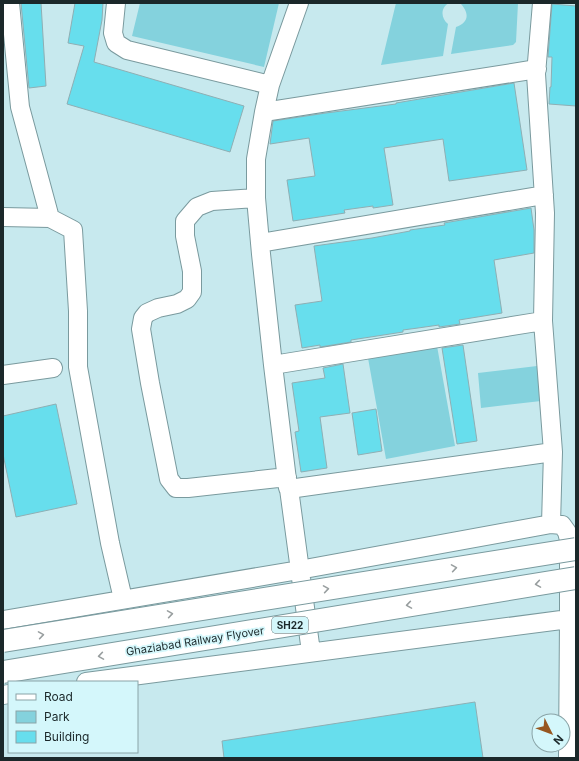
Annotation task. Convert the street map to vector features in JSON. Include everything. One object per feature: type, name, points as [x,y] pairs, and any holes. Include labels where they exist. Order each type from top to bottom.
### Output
[{"type":"highway","points":[[3,641],[576,549]]},
{"type":"highway","name":"Ghaziabad Railway Flyover","points":[[3,672],[576,578]]},
{"type":"street","points":[[10,3],[20,107],[50,218]]},
{"type":"street","points":[[116,3],[113,33],[116,43],[127,50],[270,85]]},
{"type":"street","points":[[299,3],[270,85],[264,112],[256,159],[256,198],[272,365],[311,652]]},
{"type":"street","points":[[542,3],[536,69],[545,213],[543,321],[552,452],[550,524]]},
{"type":"street","points":[[264,112],[536,69]]},
{"type":"street","points":[[260,243],[544,195]]},
{"type":"street","points":[[256,198],[212,201],[197,207],[186,220],[185,236],[192,271],[192,292],[187,299],[177,304],[147,312],[143,318],[141,329],[169,479],[176,488],[288,483],[552,452]]},
{"type":"street","points":[[3,217],[50,218],[73,230],[78,311],[78,367],[110,543],[123,599]]},
{"type":"street","points":[[272,365],[543,321]]},
{"type":"street","points":[[3,375],[53,368]]},
{"type":"street","points":[[3,620],[300,570],[550,524],[562,526],[567,532],[569,540],[568,758]]},
{"type":"street","points":[[94,681],[569,619]]},
{"type":"green space","points":[[140,3],[279,3],[264,67],[132,36]]},
{"type":"green space","points":[[396,3],[449,3],[446,5],[442,13],[448,24],[443,56],[381,65]]},
{"type":"green space","points":[[460,3],[518,3],[516,42],[513,45],[451,54],[456,27],[464,22],[467,16],[465,9]]},
{"type":"green space","points":[[437,346],[455,446],[386,459],[368,358]]},
{"type":"green space","points":[[537,366],[541,401],[481,408],[478,373]]},
{"type":"building","points":[[21,3],[41,3],[46,86],[29,88]]},
{"type":"building","points":[[75,3],[103,3],[102,20],[94,62],[244,106],[230,152],[67,104],[84,46],[68,43]]},
{"type":"building","points":[[552,4],[576,6],[576,106],[549,104],[552,57],[548,57]]},
{"type":"building","points":[[514,83],[527,170],[449,181],[443,139],[384,148],[393,205],[344,210],[345,213],[293,221],[287,180],[315,176],[309,138],[270,144],[273,121],[396,104]]},
{"type":"building","points":[[531,208],[534,230],[534,253],[494,260],[502,313],[459,320],[460,324],[439,327],[439,325],[403,330],[403,332],[351,340],[351,342],[302,348],[295,305],[322,301],[314,246],[372,238],[410,230],[445,225],[444,223]]},
{"type":"building","points":[[463,345],[477,441],[457,444],[442,348]]},
{"type":"building","points":[[343,364],[350,413],[320,417],[327,468],[301,472],[295,432],[299,431],[292,383],[325,378],[323,368]]},
{"type":"building","points":[[56,404],[77,504],[16,517],[3,454],[3,416]]},
{"type":"building","points":[[376,409],[382,451],[358,455],[352,413]]},
{"type":"building","points":[[475,702],[483,758],[224,758],[222,741]]}]
